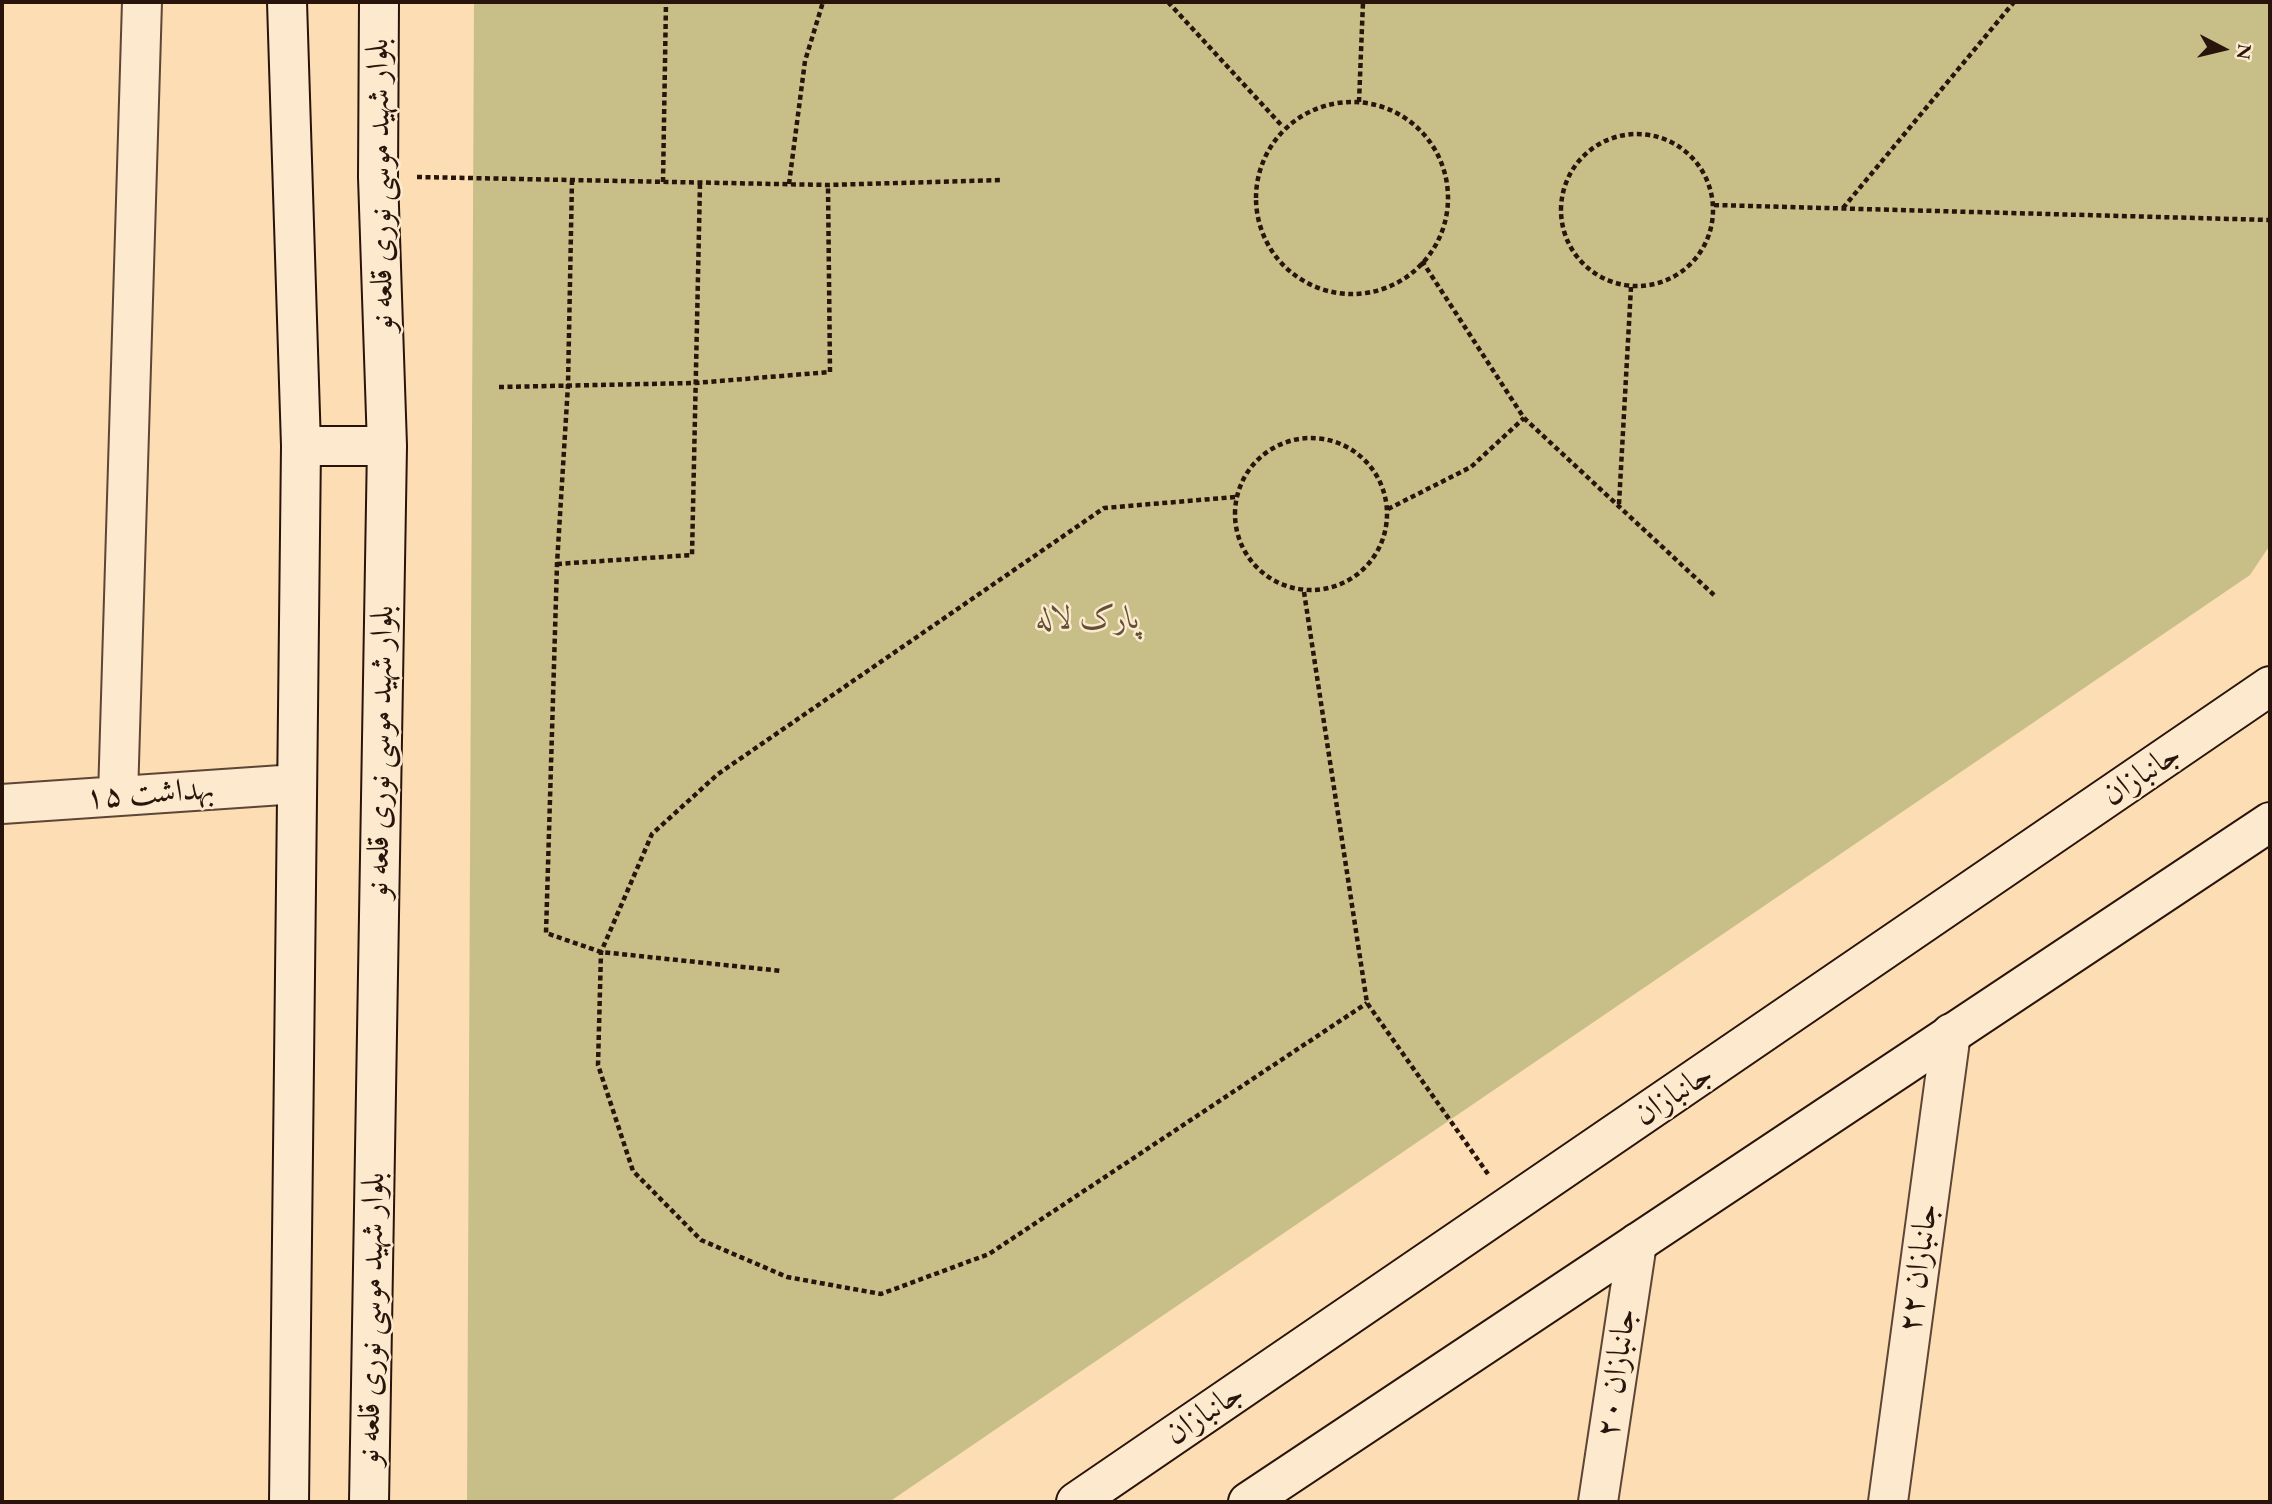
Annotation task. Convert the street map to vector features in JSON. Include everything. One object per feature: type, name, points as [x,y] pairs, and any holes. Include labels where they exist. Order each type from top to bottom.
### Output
[{"type":"main road","points":[[118,796],[142,2]]},
{"type":"main road","points":[[287,2],[301,446],[289,1502]]},
{"type":"main road","name":"بلوار شهید موسی نوری قلعه نو","points":[[369,1502],[387,446],[378,177],[379,2]]},
{"type":"main road","points":[[301,446],[387,446]]},
{"type":"main road","name":"جانبازان","points":[[1076,1502],[2270,686]]},
{"type":"main road","name":"بهداشت ۱۵","points":[[2,804],[298,784]]},
{"type":"main road","points":[[1248,1502],[2270,822]]},
{"type":"main road","name":"جانبازان ۲۲","points":[[1888,1502],[1951,1033]]},
{"type":"main road","name":"جانبازان ۲۰","points":[[1598,1502],[1637,1243]]},
{"type":"path","points":[[663,182],[666,2]]},
{"type":"path","points":[[789,184],[805,61],[823,2]]},
{"type":"path","points":[[1168,2],[1283,127]]},
{"type":"path","points":[[1359,103],[1363,2]]},
{"type":"path","points":[[1843,208],[2014,2]]},
{"type":"path","points":[[1332,101],[1359,103],[1387,105],[1432,139],[1451,191],[1438,245],[1399,285],[1345,296],[1293,277],[1260,232],[1256,176],[1283,127],[1332,101]]},
{"type":"path","points":[[1621,134],[1664,137],[1700,163],[1714,205],[1704,248],[1674,279],[1631,287],[1590,272],[1564,237],[1561,193],[1582,155],[1621,134]]},
{"type":"path","points":[[378,177],[828,185],[1001,180]]},
{"type":"path","points":[[572,180],[568,385],[557,564],[545,933],[601,952],[782,971]]},
{"type":"path","points":[[557,564],[692,555],[700,183]]},
{"type":"path","points":[[499,387],[695,383],[830,372],[828,185]]},
{"type":"path","points":[[1714,205],[2270,220]]},
{"type":"path","points":[[1422,261],[1524,418],[1714,595]]},
{"type":"path","points":[[1619,505],[1631,287]]},
{"type":"path","points":[[1388,509],[1471,467],[1524,418]]},
{"type":"path","points":[[1295,438],[1327,440],[1338,441],[1373,468],[1388,509],[1378,552],[1347,582],[1304,592],[1264,576],[1238,541],[1235,497],[1256,458],[1295,438]]},
{"type":"path","points":[[1235,497],[1104,508],[718,774],[652,834],[601,952],[598,1065],[633,1171],[701,1240],[787,1277],[881,1294],[989,1254],[1367,1003]]},
{"type":"path","points":[[1304,592],[1367,1003],[1511,1206]]},
{"type":"green space","name":"پارک لاله","points":[[474,2],[2270,2],[2270,545],[2250,575],[889,1502],[467,1502]]}]
